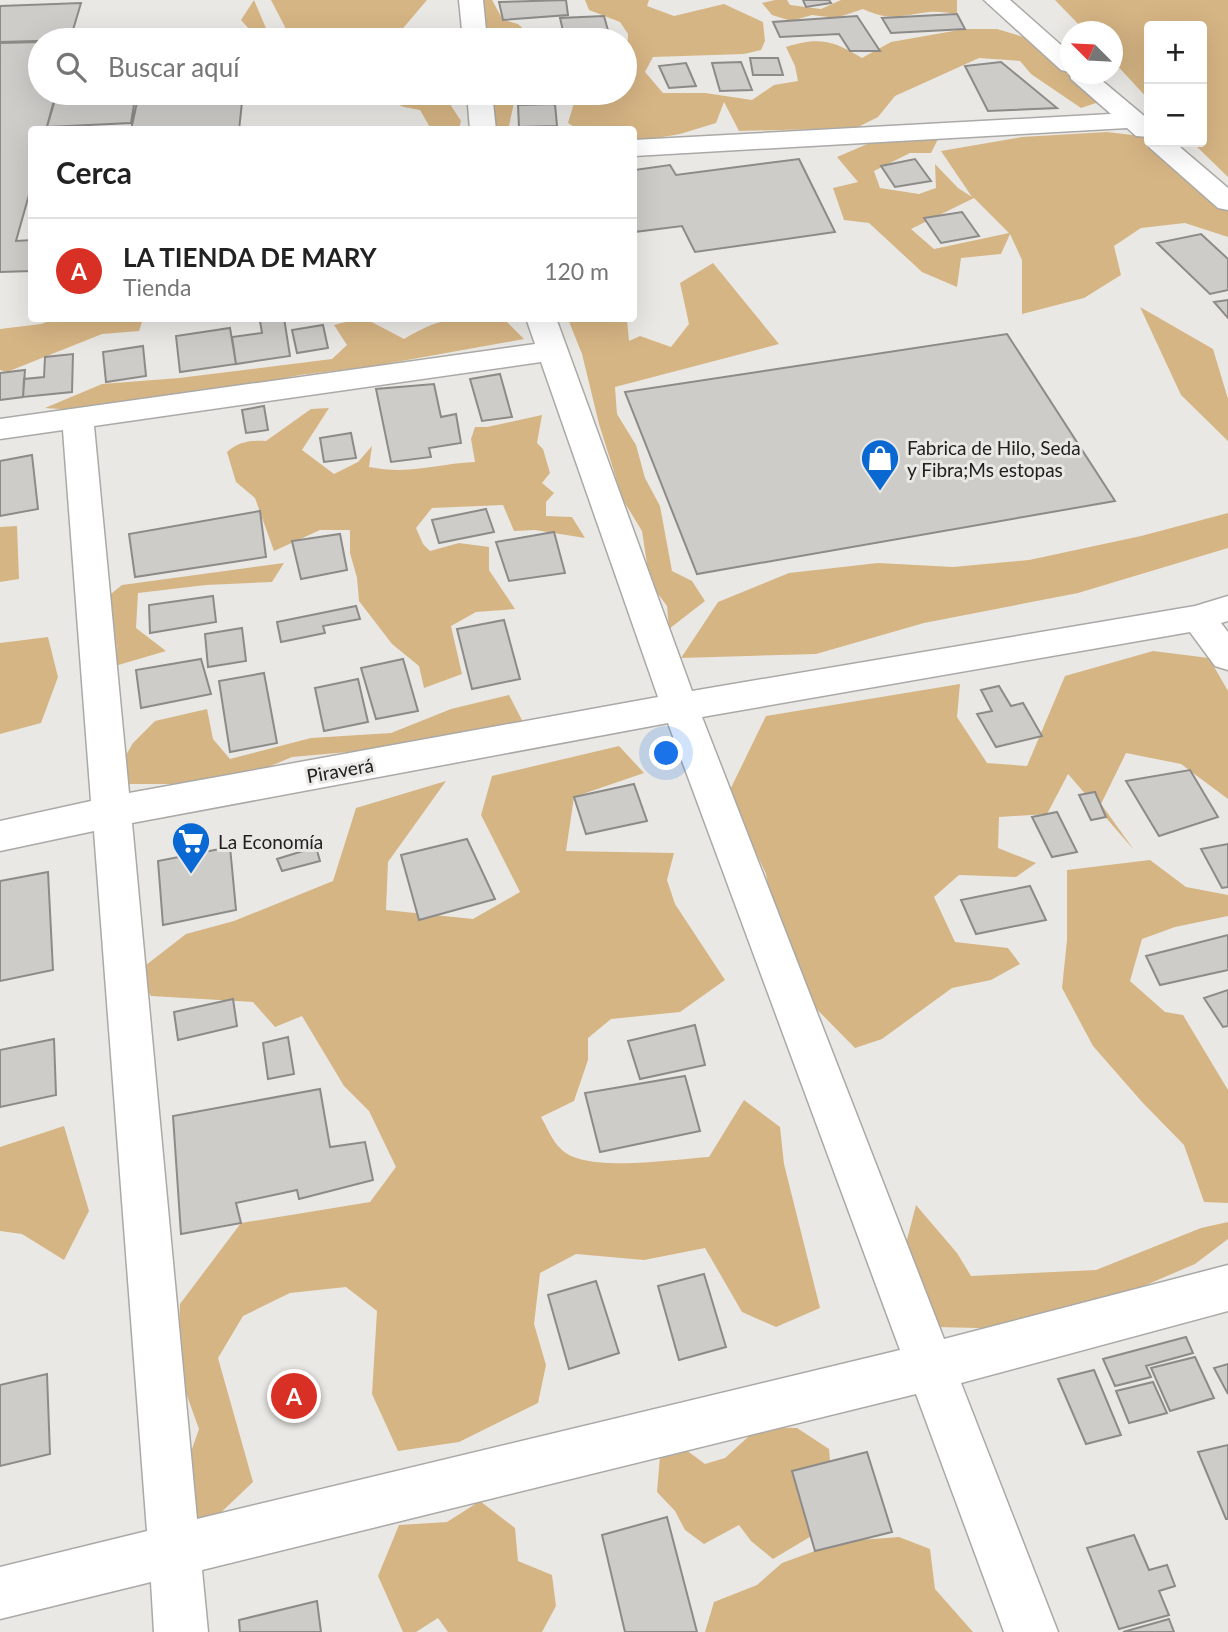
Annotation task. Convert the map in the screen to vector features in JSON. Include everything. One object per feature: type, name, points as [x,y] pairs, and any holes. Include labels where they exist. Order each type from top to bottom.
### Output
[{"type":"street","points":[[471,0],[474,28]]},
{"type":"street","points":[[996,0],[1060,56]]},
{"type":"street","points":[[1092,84],[1142,127]]},
{"type":"street","points":[[481,105],[483,126]]},
{"type":"street","points":[[637,148],[1142,127]]},
{"type":"street","points":[[1164,147],[1228,202]]},
{"type":"street","points":[[542,322],[680,707],[1031,1632]]},
{"type":"street","points":[[0,429],[551,351]]},
{"type":"street","points":[[78,418],[109,812],[181,1632]]},
{"type":"street","points":[[1213,613],[1228,657]]},
{"type":"street","name":"Piraverá","points":[[0,836],[109,812],[680,707],[1213,613]]},
{"type":"street","points":[[0,1593],[929,1367],[1228,1288]]},
{"type":"shaded area","points":[[254,0],[266,28],[248,28],[241,20]]},
{"type":"shaded area","points":[[271,0],[427,0],[403,28],[285,27]]},
{"type":"shaded area","points":[[476,0],[492,0],[503,20],[522,28],[474,28]]},
{"type":"shaded area","points":[[585,0],[649,0],[647,6],[674,16],[724,4],[763,22],[765,41],[761,50],[744,54],[653,57],[645,72],[663,93],[705,93],[752,100],[774,85],[798,81],[795,66],[786,47],[808,42],[825,42],[842,47],[862,58],[891,42],[965,29],[997,29],[1034,40],[1060,57],[1060,84],[1092,84],[1105,100],[1081,108],[1031,74],[1020,61],[979,58],[895,96],[878,117],[856,128],[739,131],[724,102],[716,123],[680,134],[637,141],[637,126],[573,126],[568,123],[573,105],[637,105],[637,28],[624,28],[620,22],[589,10]]},
{"type":"shaded area","points":[[787,0],[790,5],[821,9],[841,0],[957,0],[957,14],[932,12],[889,16],[863,9],[836,18],[812,15],[791,21],[772,15],[762,3]]},
{"type":"shaded area","points":[[1055,0],[1228,0],[1228,177],[1197,147],[1207,147],[1207,21],[1144,21],[1144,95],[1123,72],[1123,21],[1075,21]]},
{"type":"shaded area","points":[[399,105],[451,105],[461,121],[460,126],[429,126],[420,110]]},
{"type":"shaded area","points":[[486,105],[513,105],[509,126],[487,126]]},
{"type":"shaded area","points":[[1107,132],[1144,136],[1144,147],[1175,147],[1218,195],[1228,202],[1228,237],[1185,223],[1141,228],[1114,246],[1121,275],[1084,298],[1022,314],[1022,260],[1010,234],[1001,254],[961,258],[957,287],[922,272],[869,223],[844,220],[833,188],[858,182],[837,157],[872,142],[941,133],[931,153],[910,153],[874,171],[880,188],[919,194],[936,188],[935,164],[958,188],[972,197],[941,151],[1022,137]],"holes":[[[974,198],[1009,233],[934,249],[911,229]]]},
{"type":"shaded area","points":[[713,263],[779,344],[615,387],[617,414],[636,445],[645,478],[660,506],[672,571],[692,581],[705,601],[669,629],[667,606],[650,583],[642,531],[623,500],[599,424],[582,354],[569,322],[627,322],[629,341],[640,336],[671,347],[689,324],[680,283]]},
{"type":"shaded area","points":[[1140,307],[1213,349],[1228,399],[1228,441],[1181,395]]},
{"type":"shaded area","points":[[142,322],[139,331],[102,334],[7,372],[0,370],[0,329],[41,324]]},
{"type":"shaded area","points":[[372,322],[404,339],[442,322],[507,322],[524,339],[374,366],[300,375],[205,394],[89,411],[45,408],[102,384],[179,378],[332,359],[347,345],[334,325]]},
{"type":"shaded area","points":[[329,408],[302,450],[334,474],[358,462],[372,446],[369,467],[398,470],[475,462],[471,439],[475,427],[487,427],[542,415],[537,443],[543,449],[550,473],[542,483],[554,493],[546,502],[546,516],[572,517],[585,538],[535,530],[514,531],[503,505],[432,508],[416,528],[423,544],[430,551],[459,543],[489,547],[489,570],[515,609],[476,612],[451,626],[462,674],[424,688],[419,666],[392,644],[359,601],[357,578],[350,553],[350,530],[320,530],[274,551],[255,498],[236,482],[227,452],[245,442],[266,441],[311,409]]},
{"type":"shaded area","points":[[1228,513],[1228,548],[1078,593],[924,623],[816,654],[681,658],[718,602],[789,573],[878,563],[953,567],[1029,560],[1141,536]]},
{"type":"shaded area","points":[[17,526],[19,579],[0,582],[0,527]]},
{"type":"shaded area","points":[[284,563],[272,582],[206,585],[138,593],[136,628],[166,651],[108,668],[119,643],[100,676],[106,598],[122,585]]},
{"type":"shaded area","points":[[48,637],[58,677],[41,723],[0,734],[0,643]]},
{"type":"shaded area","points":[[1153,651],[1209,658],[1228,691],[1228,799],[1181,764],[1126,753],[1101,804],[1134,850],[1068,774],[1047,814],[999,817],[998,848],[1036,863],[1016,877],[959,875],[934,897],[955,942],[1008,948],[1020,964],[991,980],[952,988],[882,1039],[855,1048],[783,975],[766,874],[728,794],[766,716],[960,684],[957,717],[987,763],[1027,766],[1065,676]]},
{"type":"shaded area","points":[[509,695],[526,728],[370,750],[292,757],[228,784],[109,784],[133,743],[155,721],[207,709],[213,739],[230,759],[311,738],[391,733],[451,709]]},
{"type":"shaded area","points":[[619,746],[644,773],[574,797],[566,851],[674,853],[667,880],[675,904],[725,980],[680,1012],[611,1019],[588,1038],[588,1060],[574,1101],[541,1117],[558,1146],[573,1157],[609,1163],[653,1162],[709,1157],[744,1100],[780,1127],[784,1164],[820,1308],[776,1327],[742,1312],[705,1248],[644,1260],[576,1254],[540,1273],[534,1324],[546,1365],[538,1403],[459,1442],[398,1451],[372,1394],[377,1311],[346,1287],[290,1293],[243,1316],[218,1358],[253,1482],[192,1540],[186,1466],[199,1429],[177,1368],[180,1304],[241,1223],[370,1202],[396,1167],[369,1111],[344,1086],[302,1016],[275,1027],[253,1002],[151,996],[137,972],[186,934],[234,921],[333,881],[356,808],[446,781],[388,862],[386,910],[473,919],[520,892],[481,815],[492,776]]},
{"type":"shaded area","points":[[1150,860],[1186,887],[1228,895],[1228,916],[1175,927],[1142,939],[1130,981],[1165,1012],[1183,1015],[1228,1090],[1228,1203],[1204,1202],[1184,1145],[1093,1046],[1062,988],[1067,940],[1067,870]]},
{"type":"shaded area","points":[[64,1126],[89,1211],[64,1260],[22,1234],[0,1231],[0,1147]]},
{"type":"shaded area","points":[[916,1205],[957,1253],[971,1276],[1096,1270],[1201,1228],[1228,1222],[1228,1239],[1195,1264],[1132,1291],[1058,1330],[936,1327],[904,1251]]},
{"type":"shaded area","points":[[759,1427],[797,1428],[829,1449],[832,1484],[818,1532],[773,1559],[751,1541],[739,1525],[704,1544],[685,1530],[675,1511],[657,1492],[660,1456],[686,1450],[705,1464],[725,1458]]},
{"type":"shaded area","points":[[480,1501],[515,1528],[518,1561],[552,1575],[556,1606],[542,1632],[448,1632],[438,1618],[416,1632],[403,1632],[378,1576],[399,1525],[447,1522]]},
{"type":"shaded area","points":[[899,1537],[930,1549],[935,1589],[973,1632],[705,1632],[714,1602],[757,1585],[782,1563],[823,1548],[859,1540]]},
{"type":"building","points":[[566,0],[568,15],[503,20],[499,2]]},
{"type":"building","points":[[803,0],[829,0],[831,3],[806,7]]},
{"type":"building","points":[[81,3],[74,28],[28,28],[28,41],[0,42],[0,6]]},
{"type":"building","points":[[957,14],[965,29],[891,33],[882,18]]},
{"type":"building","points":[[604,16],[607,28],[562,28],[560,18]]},
{"type":"building","points":[[857,16],[880,51],[850,51],[839,34],[780,37],[773,22]]},
{"type":"building","points":[[28,42],[28,105],[53,105],[47,126],[28,126],[28,198],[16,241],[28,240],[28,271],[0,272],[0,43]]},
{"type":"building","points":[[750,58],[778,58],[783,75],[753,75]]},
{"type":"building","points":[[741,62],[752,90],[720,91],[712,63]]},
{"type":"building","points":[[1001,62],[1057,108],[988,111],[965,66]]},
{"type":"building","points":[[686,63],[696,86],[669,88],[659,66]]},
{"type":"building","points":[[53,105],[134,105],[131,123],[47,126]]},
{"type":"building","points":[[136,105],[242,105],[239,126],[132,126]]},
{"type":"building","points":[[518,105],[555,105],[557,126],[519,126]]},
{"type":"building","points":[[799,159],[835,232],[695,252],[682,226],[637,232],[637,170],[670,165],[676,175]]},
{"type":"building","points":[[915,159],[931,181],[895,187],[881,166]]},
{"type":"building","points":[[962,212],[979,236],[941,243],[924,218]]},
{"type":"building","points":[[1201,234],[1228,259],[1228,290],[1210,294],[1157,243]]},
{"type":"building","points":[[1228,300],[1228,318],[1214,302]]},
{"type":"building","points":[[260,322],[285,322],[290,356],[236,364],[232,337],[262,333]]},
{"type":"building","points":[[323,325],[328,348],[297,353],[292,330]]},
{"type":"building","points":[[230,328],[236,364],[180,372],[176,336]]},
{"type":"building","points":[[1007,334],[1115,501],[697,574],[625,392]]},
{"type":"building","points":[[143,346],[146,376],[106,382],[103,352]]},
{"type":"building","points":[[73,354],[72,392],[23,397],[24,379],[44,377],[45,357]]},
{"type":"building","points":[[25,370],[23,397],[0,400],[0,373]]},
{"type":"building","points":[[500,374],[512,417],[482,421],[470,379]]},
{"type":"building","points":[[434,384],[441,417],[456,414],[461,443],[429,448],[431,457],[391,462],[376,389]]},
{"type":"building","points":[[264,406],[268,430],[246,433],[242,410]]},
{"type":"building","points":[[351,433],[356,458],[324,462],[320,438]]},
{"type":"building","points":[[32,455],[38,509],[0,516],[0,461]]},
{"type":"building","points":[[486,509],[494,532],[439,543],[432,520]]},
{"type":"building","points":[[260,511],[266,557],[135,577],[129,534]]},
{"type":"building","points":[[554,532],[565,573],[509,581],[496,542]]},
{"type":"building","points":[[340,534],[347,570],[301,579],[292,541]]},
{"type":"building","points":[[213,596],[216,622],[150,633],[149,605]]},
{"type":"building","points":[[356,606],[360,619],[323,626],[325,633],[281,642],[277,622]]},
{"type":"building","points":[[504,620],[520,679],[472,689],[457,629]]},
{"type":"building","points":[[242,628],[246,661],[208,667],[205,634]]},
{"type":"building","points":[[201,659],[211,694],[141,708],[136,670]]},
{"type":"building","points":[[403,659],[418,711],[376,719],[361,668]]},
{"type":"building","points":[[264,673],[277,743],[230,752],[219,681]]},
{"type":"building","points":[[358,679],[368,722],[324,731],[315,688]]},
{"type":"building","points":[[999,686],[1011,706],[1023,703],[1042,736],[996,747],[977,714],[992,711],[981,690]]},
{"type":"building","points":[[1190,770],[1218,817],[1159,836],[1126,781]]},
{"type":"building","points":[[634,784],[647,821],[586,834],[574,797]]},
{"type":"building","points":[[1095,792],[1106,817],[1091,820],[1079,795]]},
{"type":"building","points":[[1057,812],[1077,852],[1052,857],[1032,817]]},
{"type":"building","points":[[467,839],[495,899],[419,920],[401,855]]},
{"type":"building","points":[[1228,844],[1228,887],[1222,888],[1201,849]]},
{"type":"building","points":[[230,847],[236,910],[163,925],[158,861]]},
{"type":"building","points":[[316,847],[320,861],[282,871],[277,859]]},
{"type":"building","points":[[48,872],[53,970],[0,981],[0,881]]},
{"type":"building","points":[[1030,886],[1046,920],[976,934],[961,900]]},
{"type":"building","points":[[1228,935],[1228,970],[1160,985],[1146,956]]},
{"type":"building","points":[[1228,990],[1228,1026],[1223,1027],[1204,998]]},
{"type":"building","points":[[233,999],[237,1026],[178,1040],[174,1012]]},
{"type":"building","points":[[695,1025],[705,1065],[640,1079],[628,1041]]},
{"type":"building","points":[[288,1037],[294,1074],[268,1079],[263,1043]]},
{"type":"building","points":[[54,1039],[56,1095],[0,1107],[0,1050]]},
{"type":"building","points":[[685,1076],[700,1131],[600,1152],[585,1093]]},
{"type":"building","points":[[320,1089],[330,1147],[365,1142],[373,1180],[299,1199],[297,1190],[236,1203],[241,1223],[181,1234],[173,1116]]},
{"type":"building","points":[[704,1274],[726,1347],[679,1360],[658,1286]]},
{"type":"building","points":[[596,1281],[619,1353],[569,1369],[548,1295]]},
{"type":"building","points":[[1186,1337],[1193,1353],[1146,1366],[1151,1377],[1115,1386],[1103,1359]]},
{"type":"building","points":[[1195,1357],[1214,1398],[1170,1411],[1151,1368]]},
{"type":"building","points":[[1228,1364],[1228,1394],[1214,1368]]},
{"type":"building","points":[[1094,1370],[1121,1435],[1086,1444],[1058,1379]]},
{"type":"building","points":[[47,1374],[50,1454],[0,1466],[0,1385]]},
{"type":"building","points":[[1153,1382],[1167,1413],[1129,1423],[1116,1391]]},
{"type":"building","points":[[1228,1445],[1228,1519],[1226,1519],[1198,1452]]},
{"type":"building","points":[[867,1452],[892,1532],[815,1551],[792,1471]]},
{"type":"building","points":[[667,1517],[697,1632],[625,1632],[602,1535]]},
{"type":"building","points":[[1134,1535],[1149,1570],[1167,1565],[1175,1586],[1159,1591],[1169,1615],[1119,1629],[1087,1548]]},
{"type":"building","points":[[317,1601],[321,1632],[240,1632],[239,1620]]},
{"type":"building","points":[[1169,1619],[1174,1632],[1123,1632]]},
{"type":"place","name":"Fabrica de Hilo, Seda y Fibra;Ms estopas","points":[[880,492]]},
{"type":"place","name":"La Economía","points":[[191,875]]},
{"type":"place","name":"LA TIENDA DE MARY","points":[[294,1396]]}]
